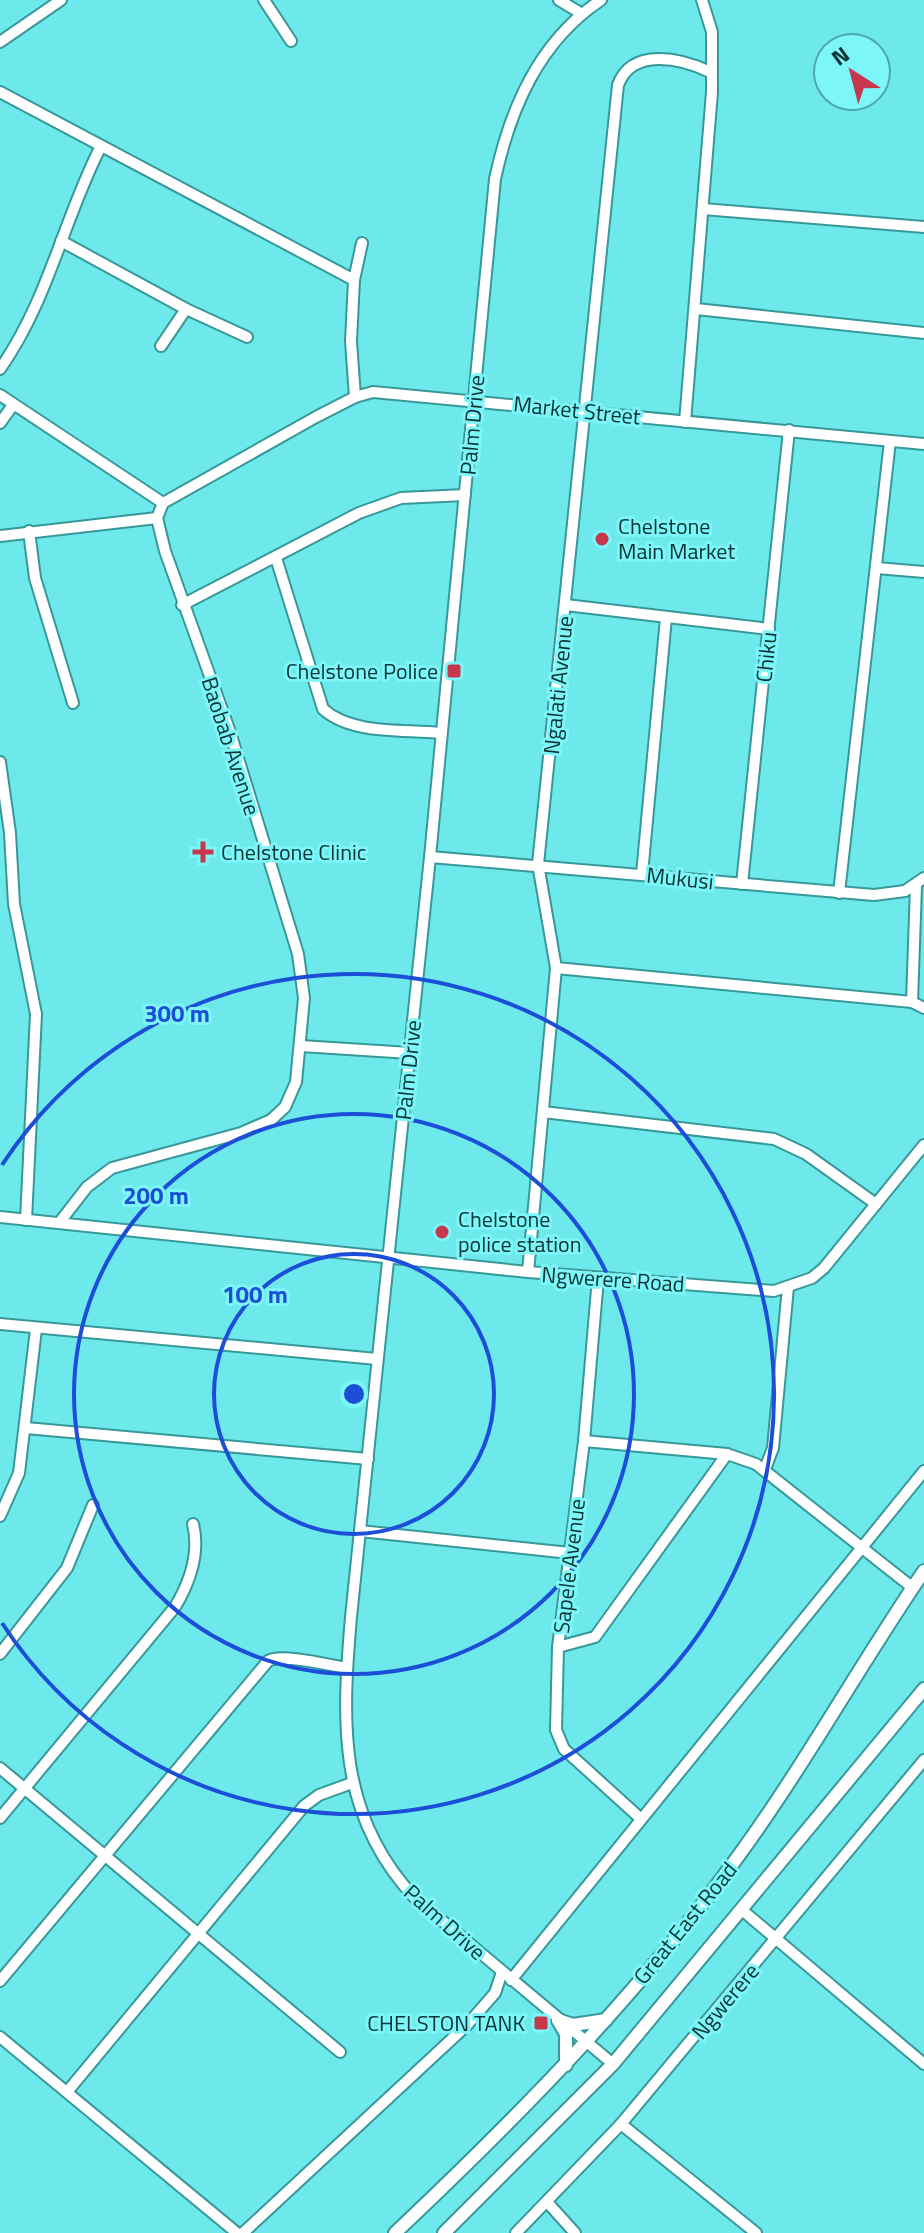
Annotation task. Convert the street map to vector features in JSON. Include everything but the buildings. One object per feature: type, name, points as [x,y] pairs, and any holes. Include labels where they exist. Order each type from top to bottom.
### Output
[{"type":"main road","name":"Great East Road","points":[[395,2233],[587,2043],[749,1842],[924,1571]]},
{"type":"main road","name":"Great East Road","points":[[444,2233],[613,2064],[924,1689]]},
{"type":"main road","points":[[558,2020],[573,2025],[606,2020]]},
{"type":"main road","points":[[558,2020],[566,2034],[566,2065]]},
{"type":"street","points":[[0,42],[61,0]]},
{"type":"street","points":[[264,0],[291,41]]},
{"type":"street","points":[[559,0],[582,14]]},
{"type":"street","name":"Palm Drive","points":[[601,0],[582,14],[532,74],[503,138],[495,179],[430,857],[360,1531],[347,1668],[345,1734],[352,1783],[369,1832],[393,1874],[415,1898],[613,2064]]},
{"type":"street","points":[[685,422],[712,92],[712,32],[702,0]]},
{"type":"street","name":"Ngalati Avenue","points":[[528,1272],[556,968],[538,864],[616,97],[622,74],[643,60],[694,64],[710,72]]},
{"type":"street","points":[[0,92],[100,148],[249,222],[354,280]]},
{"type":"street","points":[[0,369],[36,311],[78,192],[100,148]]},
{"type":"street","points":[[703,209],[924,227]]},
{"type":"street","points":[[61,241],[186,309],[247,337]]},
{"type":"street","points":[[355,397],[351,341],[354,280],[362,243]]},
{"type":"street","points":[[161,346],[186,309]]},
{"type":"street","points":[[696,309],[924,333]]},
{"type":"street","name":"Market Street","points":[[163,503],[355,397],[384,392],[924,444]]},
{"type":"street","points":[[0,395],[163,503],[157,518],[0,536]]},
{"type":"street","points":[[0,423],[13,405]]},
{"type":"street","name":"Chiku","points":[[742,884],[789,430]]},
{"type":"street","points":[[839,893],[890,441]]},
{"type":"street","points":[[182,605],[276,558],[318,532],[401,498],[465,495]]},
{"type":"street","name":"Baobab Avenue","points":[[59,1223],[87,1187],[112,1168],[241,1133],[271,1120],[291,1097],[301,1046],[304,998],[298,954],[230,732],[182,605],[157,518]]},
{"type":"street","points":[[29,531],[35,578],[73,703]]},
{"type":"street","points":[[276,558],[323,709],[335,719],[352,725],[440,733]]},
{"type":"street","points":[[877,568],[924,572]]},
{"type":"street","points":[[566,605],[769,629]]},
{"type":"street","points":[[642,874],[666,618]]},
{"type":"street","points":[[0,762],[10,833],[14,904],[36,1014],[26,1220]]},
{"type":"street","name":"Mukusi","points":[[430,857],[538,864],[839,893],[874,895],[916,886]]},
{"type":"street","points":[[912,1002],[916,886],[924,878]]},
{"type":"street","points":[[556,968],[912,1002],[924,1008]]},
{"type":"street","points":[[301,1046],[410,1053]]},
{"type":"street","points":[[543,1112],[774,1139],[806,1154],[876,1204]]},
{"type":"street","name":"Ngwerere Road","points":[[0,1217],[528,1272],[774,1291],[812,1278],[824,1268],[924,1145]]},
{"type":"street","name":"Sapele Avenue","points":[[598,1278],[584,1441],[558,1647],[556,1730],[560,1744],[640,1818]]},
{"type":"street","points":[[765,1469],[773,1448],[788,1287]]},
{"type":"street","points":[[0,1324],[377,1359]]},
{"type":"street","points":[[0,1516],[19,1473],[36,1329]]},
{"type":"street","points":[[26,1428],[368,1459]]},
{"type":"street","points":[[584,1441],[727,1454],[765,1469],[913,1588]]},
{"type":"street","points":[[558,1647],[595,1637],[727,1454]]},
{"type":"street","points":[[0,2037],[240,2233],[467,2025],[924,1471]]},
{"type":"street","points":[[0,1654],[74,1558],[93,1505]]},
{"type":"street","points":[[0,1818],[179,1600],[194,1557],[193,1524]]},
{"type":"street","points":[[360,1531],[570,1553]]},
{"type":"street","points":[[0,1981],[268,1661],[285,1656],[312,1665],[347,1668]]},
{"type":"street","name":"Ngwerere","points":[[516,2233],[621,2124],[924,1760]]},
{"type":"street","points":[[0,1768],[340,2052]]},
{"type":"street","points":[[67,2092],[304,1806],[319,1795],[352,1783]]},
{"type":"street","points":[[742,1910],[924,2064]]},
{"type":"street","points":[[621,2124],[756,2233]]},
{"type":"street","points":[[548,2203],[575,2233]]},
{"type":"place","name":"Chelstone Main Market","points":[[602,539]]},
{"type":"place","name":"Chelstone Police","points":[[454,671]]},
{"type":"place","name":"Chelstone Clinic","points":[[203,852]]},
{"type":"place","name":"Chelstone police station","points":[[442,1232]]},
{"type":"place","name":"CHELSTON TANK","points":[[541,2023]]}]
